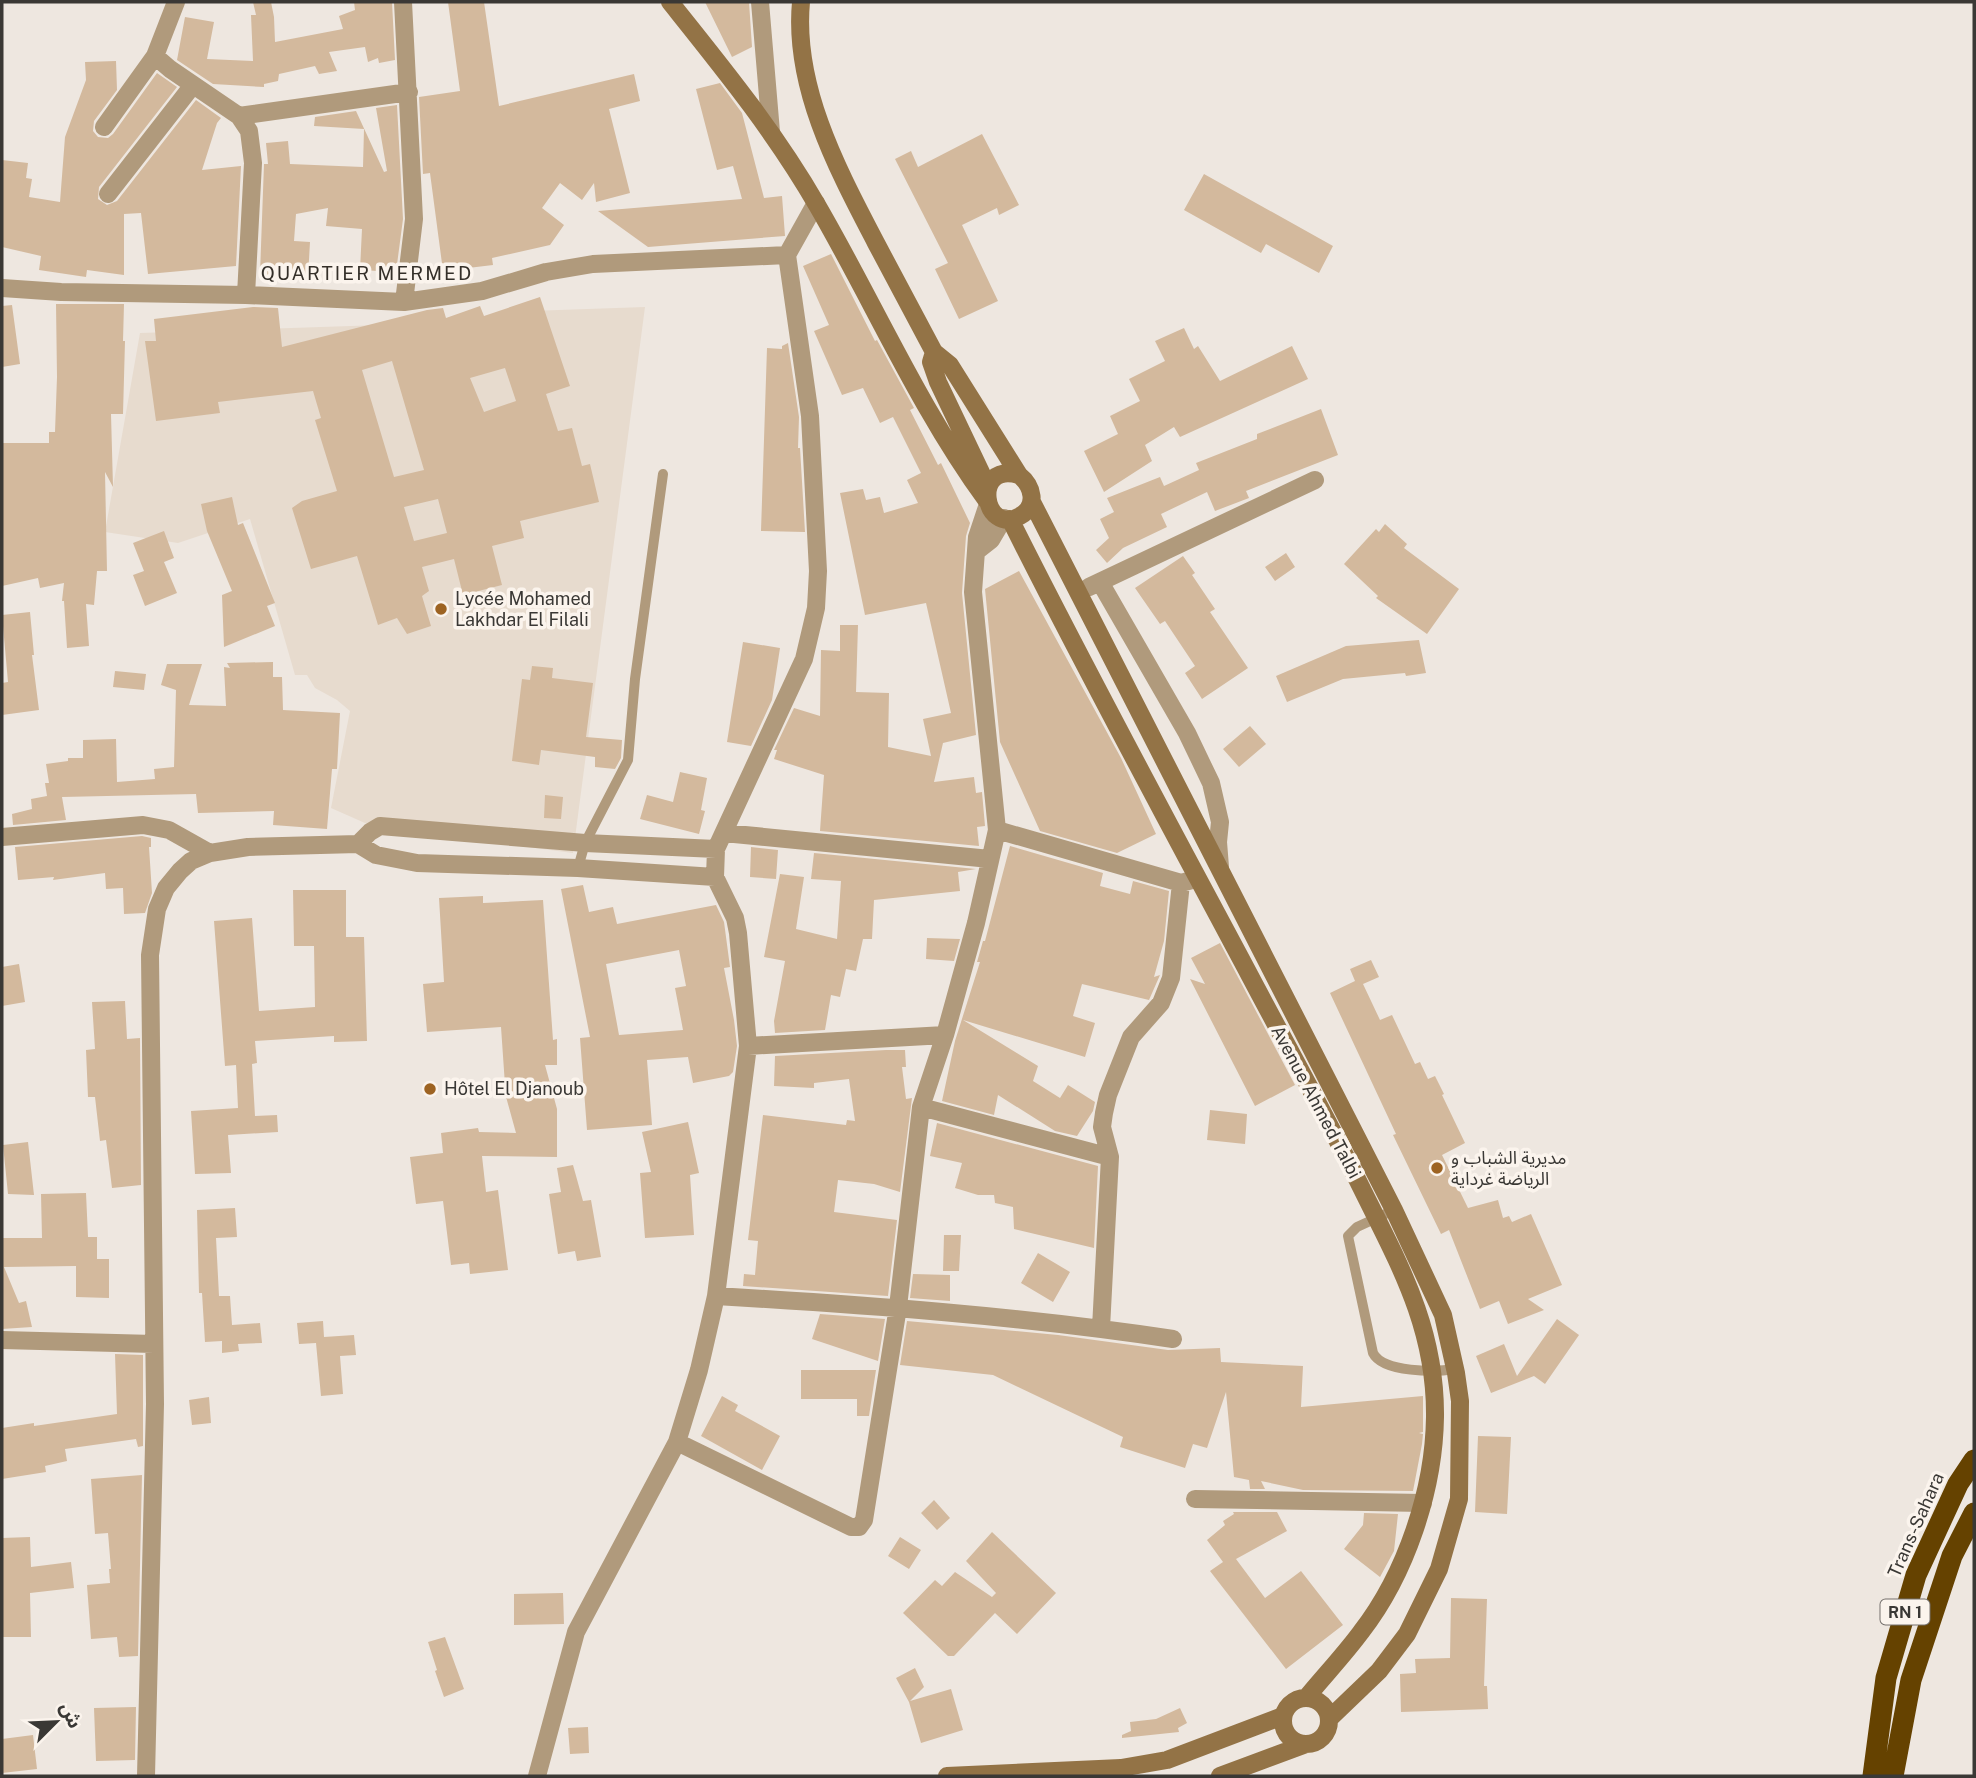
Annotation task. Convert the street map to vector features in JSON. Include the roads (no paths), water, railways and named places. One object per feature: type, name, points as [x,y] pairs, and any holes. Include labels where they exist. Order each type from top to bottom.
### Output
[{"type":"highway","name":"Trans-Sahara","points":[[1873,1776],[1886,1678],[1916,1574],[1958,1484],[1974,1460]]},
{"type":"highway","name":"RN 1","points":[[1893,1776],[1911,1680],[1952,1556],[1974,1513]]},
{"type":"main road","points":[[670,2],[771,132],[817,203],[903,365],[961,463],[988,497]]},
{"type":"main road","points":[[801,2],[803,56],[814,103],[837,169],[934,352],[950,365],[1020,475],[1030,486],[1031,502],[1394,1210],[1443,1315],[1460,1401],[1459,1499],[1439,1569],[1407,1634],[1379,1671],[1329,1719]]},
{"type":"main road","points":[[934,352],[930,362],[992,511],[1007,519],[1024,514],[1031,502]]},
{"type":"main road","points":[[988,497],[998,476],[1020,475]]},
{"type":"main road","name":"Avenue Ahmed Talbi","points":[[1007,519],[1189,880],[1341,1147],[1400,1266],[1429,1342],[1435,1415],[1433,1460],[1423,1503],[1388,1592],[1361,1633],[1306,1698]]},
{"type":"main road","points":[[947,1776],[1121,1768],[1167,1760],[1283,1716],[1292,1703],[1306,1698],[1321,1704],[1329,1719],[1320,1739],[1220,1776]]},
{"type":"main road","points":[[1283,1716],[1288,1735],[1307,1744]]},
{"type":"street","points":[[104,127],[155,56],[176,2]]},
{"type":"street","points":[[403,2],[414,219],[404,302]]},
{"type":"street","points":[[760,2],[771,132]]},
{"type":"street","points":[[155,56],[239,116],[249,131],[253,163],[246,295]]},
{"type":"street","points":[[108,194],[193,85]]},
{"type":"street","points":[[239,116],[409,92]]},
{"type":"street","points":[[537,1776],[576,1632],[677,1442],[699,1370],[716,1296],[748,1046],[737,925],[715,877],[720,841],[804,659],[816,608],[818,571],[810,415],[787,255],[817,203]]},
{"type":"street","points":[[2,288],[404,302],[482,290],[547,272],[593,264],[787,255]]},
{"type":"street","points":[[1077,593],[1315,480]]},
{"type":"street","points":[[677,1442],[850,1527],[859,1527],[864,1520],[898,1307],[921,1107],[946,1035],[997,830],[972,592],[977,537],[988,497]]},
{"type":"street","points":[[977,551],[991,540],[1007,519]]},
{"type":"street","points":[[1100,582],[1187,733],[1211,783],[1220,822],[1220,867]]},
{"type":"street","points":[[2,837],[144,825],[169,830],[210,853]]},
{"type":"street","points":[[358,844],[380,826],[585,843],[720,841],[990,859]]},
{"type":"street","points":[[997,830],[1189,880],[1167,992],[1161,1003],[1131,1037],[1108,1095],[1102,1127],[1110,1157],[1101,1328]]},
{"type":"street","points":[[146,1776],[155,1418],[150,955],[157,909],[166,888],[191,861],[210,853],[248,847],[358,844],[376,855],[417,863],[578,868],[715,877]]},
{"type":"street","points":[[748,1046],[946,1035]]},
{"type":"street","points":[[921,1107],[1110,1157]]},
{"type":"street","points":[[716,1296],[898,1307],[1101,1328],[1173,1339]]},
{"type":"street","points":[[2,1340],[154,1344]]},
{"type":"street","points":[[1195,1499],[1423,1503]]},
{"type":"lane","points":[[578,868],[585,843],[628,760],[635,679],[663,474]]},
{"type":"lane","points":[[1394,1210],[1356,1227],[1348,1236],[1373,1353],[1382,1364],[1433,1372],[1455,1369]]},
{"type":"place","name":"Lycée Mohamed Lakhdar El Filali","points":[[441,609]]},
{"type":"place","name":"Hôtel El Djanoub","points":[[430,1089]]},
{"type":"place","name":"مديرية الشباب و الرياضة غرداية","points":[[1437,1168]]},
{"type":"district","name":"QUARTIER MERMED","points":[[367,273]]}]
